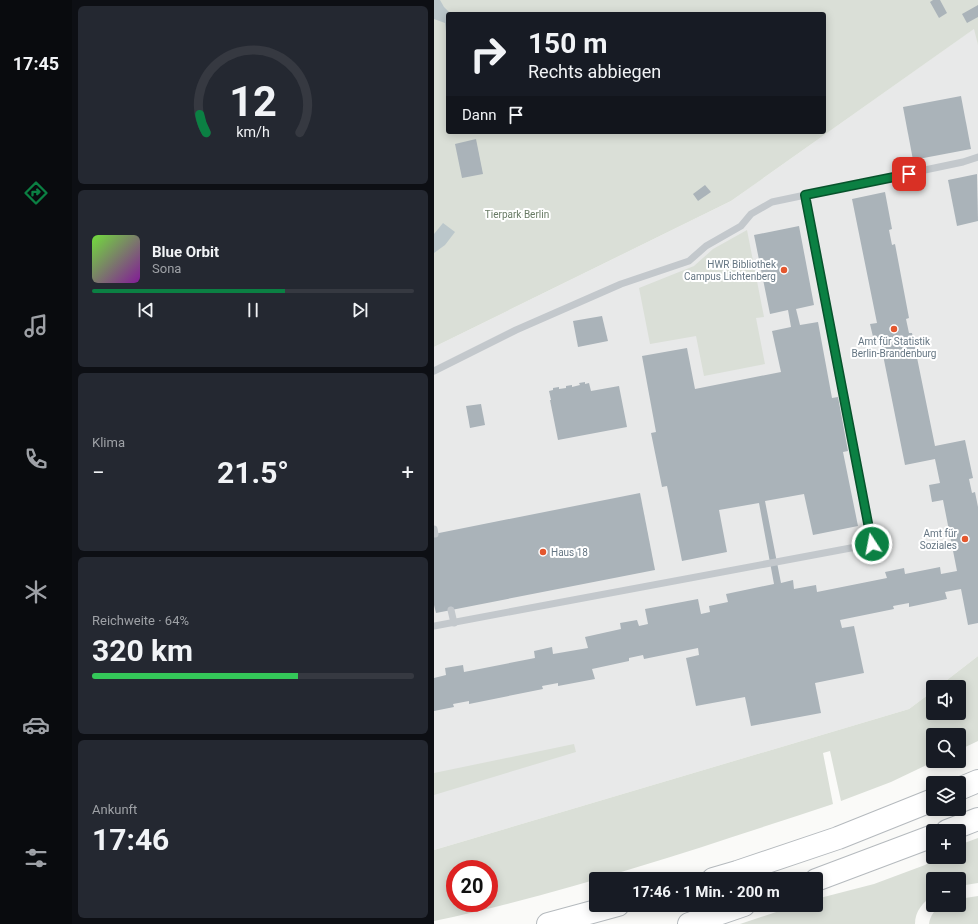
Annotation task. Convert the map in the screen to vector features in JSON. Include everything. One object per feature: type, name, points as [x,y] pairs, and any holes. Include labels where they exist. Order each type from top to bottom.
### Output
[{"type":"main road","points":[[966,786],[978,780]]},
{"type":"main road","points":[[737,872],[838,838],[926,803]]},
{"type":"main road","points":[[965,824],[978,819]]},
{"type":"main road","points":[[823,877],[926,839]]},
{"type":"main road","points":[[548,924],[592,912]]},
{"type":"main road","points":[[689,924],[724,912]]},
{"type":"lane","points":[[434,371],[516,330],[621,284],[689,261],[706,246],[741,226],[751,214],[772,202],[963,162],[978,156]]},
{"type":"lane","points":[[434,626],[872,544],[805,195]]},
{"type":"lane","points":[[451,610],[454,623]]},
{"type":"shaded area","points":[[434,0],[440,0],[449,12],[446,12],[446,32],[445,23],[434,19]]},
{"type":"shaded area","points":[[975,28],[978,44],[978,656],[947,680],[926,680],[926,696],[909,709],[434,850],[434,347],[731,201]]},
{"type":"shaded area","points":[[443,223],[455,232],[445,245],[434,253],[434,234]]},
{"type":"green space","name":"Tierpark Berlin","points":[[434,0],[978,0],[978,45],[974,29],[826,134],[826,12],[446,12],[446,134],[826,134],[731,201],[434,347]]},
{"type":"green space","points":[[747,230],[764,317],[756,318],[765,364],[704,376],[696,336],[650,344],[639,288],[694,266],[713,249]]},
{"type":"green space","points":[[978,656],[978,741],[966,747],[966,728],[926,728],[926,765],[891,782],[841,801],[830,751],[823,753],[833,804],[622,872],[589,872],[589,882],[498,906],[498,860],[446,860],[446,912],[472,912],[434,921],[434,850],[909,709],[926,696],[926,720],[966,720],[966,680],[947,680]]},
{"type":"green space","points":[[574,744],[576,752],[434,795],[434,773]]},
{"type":"green space","points":[[978,838],[978,883],[966,885],[966,872],[926,872],[926,901],[920,907],[916,915],[915,924],[740,924],[776,912],[823,912],[823,897],[874,884],[927,864],[966,864],[966,842]]},
{"type":"green space","points":[[978,896],[978,924],[929,924],[930,918],[934,912],[966,912],[966,898]]},
{"type":"building","points":[[933,0],[940,0],[947,13],[939,18],[930,2]]},
{"type":"building","points":[[978,5],[978,17],[967,23],[962,14]]},
{"type":"building","points":[[961,96],[971,149],[913,160],[903,107]]},
{"type":"building","points":[[476,139],[483,174],[462,178],[455,144]]},
{"type":"building","points":[[977,174],[978,221],[957,226],[948,180]]},
{"type":"building","points":[[705,185],[711,192],[698,201],[693,194]]},
{"type":"building","points":[[885,192],[892,229],[889,230],[892,245],[895,244],[909,318],[906,319],[909,333],[912,333],[935,446],[965,440],[973,478],[969,479],[972,493],[975,492],[978,507],[978,623],[968,625],[961,589],[945,592],[947,599],[909,607],[909,603],[893,606],[894,609],[840,620],[842,628],[854,626],[864,673],[815,683],[821,713],[751,726],[745,697],[696,706],[686,658],[699,655],[698,648],[644,659],[643,655],[629,658],[629,661],[592,669],[595,679],[558,686],[558,683],[542,686],[543,689],[469,704],[469,701],[453,704],[454,707],[434,711],[434,678],[446,675],[445,668],[463,665],[464,672],[535,658],[534,651],[552,647],[553,654],[588,648],[585,637],[621,629],[620,623],[637,620],[639,626],[648,624],[645,609],[698,599],[701,614],[710,612],[709,606],[728,602],[726,594],[774,584],[759,503],[719,510],[727,552],[682,561],[667,486],[662,487],[651,433],[656,432],[642,356],[687,348],[695,389],[781,372],[772,331],[791,327],[788,310],[770,314],[754,235],[799,226],[814,305],[796,309],[800,325],[818,322],[832,398],[838,397],[848,451],[843,452],[858,526],[813,535],[804,494],[765,501],[781,583],[793,580],[794,589],[816,585],[817,592],[887,578],[885,572],[904,568],[905,574],[940,567],[941,574],[957,571],[943,500],[932,502],[929,485],[940,483],[935,459],[905,465],[880,340],[874,341],[870,324],[877,323],[852,199]]},
{"type":"building","points":[[602,316],[608,341],[578,347],[573,321]]},
{"type":"building","points":[[585,382],[585,384],[589,383],[591,391],[619,386],[627,427],[558,440],[549,391],[553,390],[553,388],[566,388],[566,386],[572,385],[572,387],[580,385],[579,383]]},
{"type":"building","points":[[481,404],[485,425],[470,428],[466,406]]},
{"type":"building","name":"Haus 18","points":[[640,493],[655,570],[436,613],[434,605],[434,534]]},
{"type":"place","name":"HWR Bibliothek Campus Lichtenberg","points":[[784,270]]},
{"type":"place","name":"Amt für Statistik Berlin-Brandenburg","points":[[894,329]]},
{"type":"place","name":"Amt für Soziales","points":[[965,539]]},
{"type":"place","name":"Haus 18","points":[[543,552]]},
{"type":"route","points":[[872,544],[805,195],[909,174]]}]
